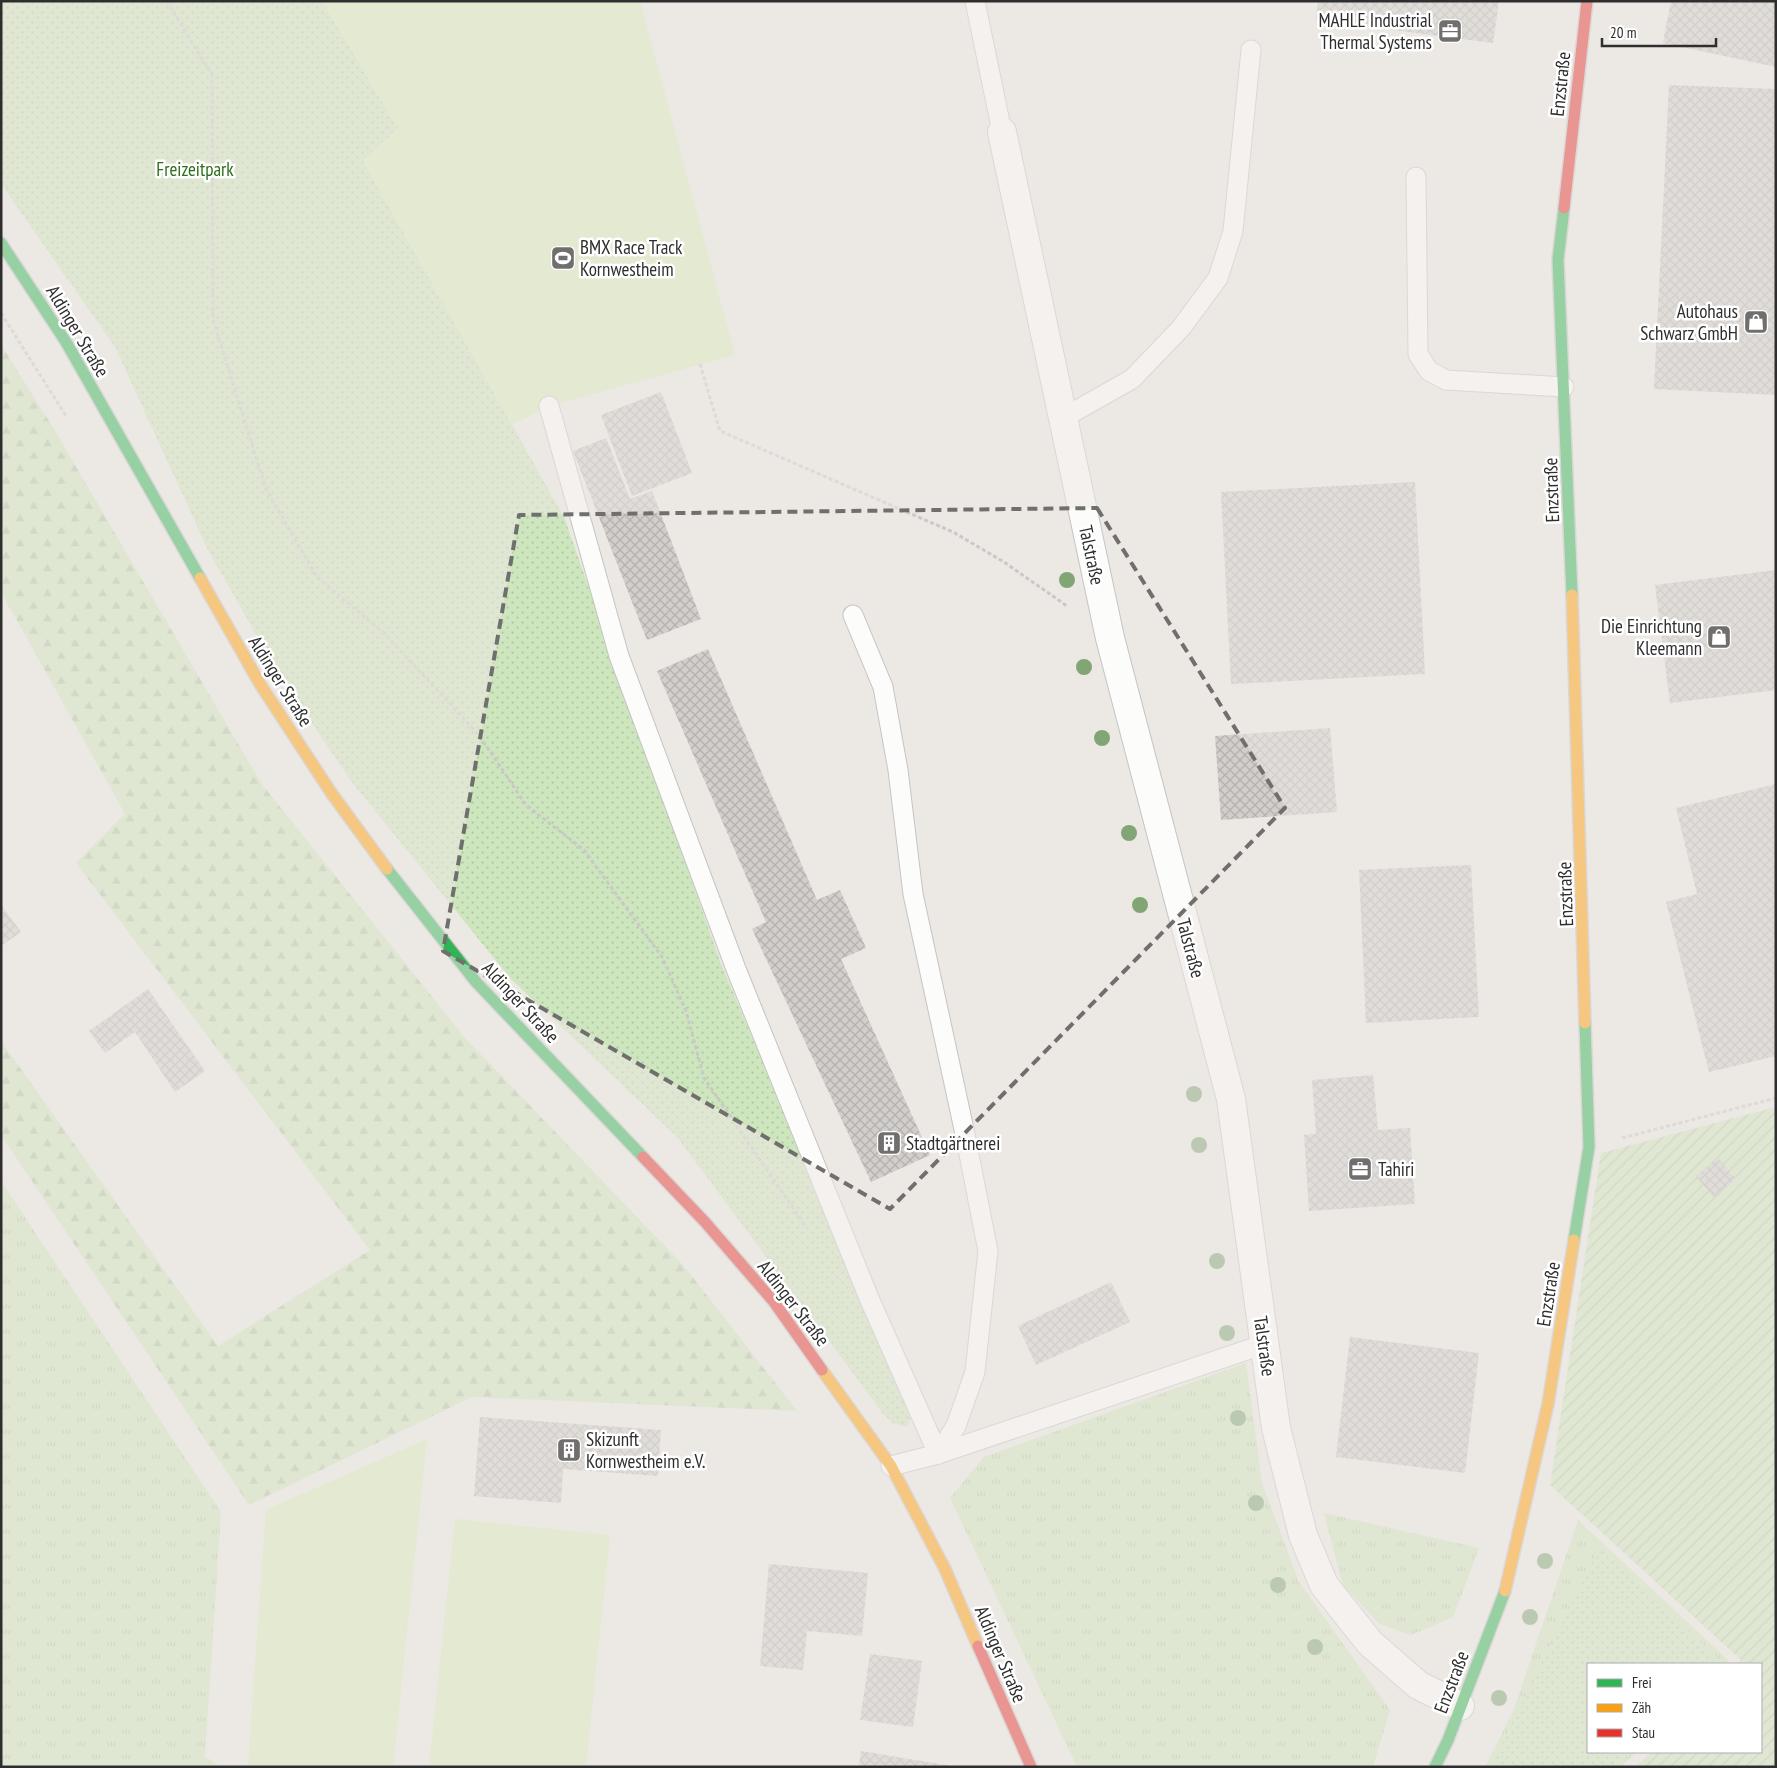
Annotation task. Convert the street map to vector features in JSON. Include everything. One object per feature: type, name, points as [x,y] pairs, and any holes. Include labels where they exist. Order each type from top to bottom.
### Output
[{"type":"main road","name":"Enzstraße","points":[[1435,1767],[1448,1740],[1509,1581],[1548,1404],[1589,1147],[1576,696],[1558,260],[1587,1]]},
{"type":"main road","name":"Aldinger Straße","points":[[1,243],[66,342],[260,684],[332,794],[402,890],[476,982],[705,1222],[774,1302],[891,1466],[945,1569],[1031,1767]]},
{"type":"street","name":"Talstraße","points":[[1002,132],[1110,638],[1231,1100],[1278,1438],[1302,1535],[1324,1585],[1370,1644],[1418,1685],[1460,1706]]},
{"type":"lane","points":[[975,1],[1002,132]]},
{"type":"lane","points":[[1063,418],[1132,378],[1181,328],[1218,278],[1232,231],[1252,50]]},
{"type":"lane","points":[[1416,176],[1418,354],[1429,371],[1446,380],[1564,387]]},
{"type":"lane","points":[[549,406],[619,656],[736,969],[869,1298],[938,1454]]},
{"type":"lane","points":[[853,615],[883,687],[898,770],[913,894],[988,1251],[975,1372],[956,1426],[938,1454]]},
{"type":"lane","points":[[891,1466],[938,1454],[1264,1344]]},
{"type":"path","points":[[166,1],[212,76],[213,320],[266,489],[317,577],[385,634],[479,735],[526,804],[584,850],[662,957],[686,1011],[704,1078],[807,1228]]},
{"type":"path","points":[[700,364],[720,431],[952,532],[1004,562],[1110,638]]},
{"type":"path","points":[[1589,1147],[1776,1098]]},
{"type":"highlighted area","points":[[1097,508],[1285,808],[890,1209],[443,951],[519,515]]},
{"type":"green space","name":"Freizeitpark","points":[[1,1],[322,1],[398,128],[363,161],[564,517],[721,964],[822,1201],[911,1419],[907,1427],[893,1423],[884,1415],[677,1137],[510,978],[351,781],[277,671],[209,552],[115,347],[1,184]]},
{"type":"green space","name":"BMX Race Track Kornwestheim","points":[[322,1],[640,1],[735,355],[549,406],[512,425],[363,161],[398,128]]},
{"type":"green space","points":[[1,345],[51,424],[261,783],[465,1038],[684,1266],[797,1411],[472,1397],[249,1505],[1,1135],[1,1041],[218,1346],[370,1250],[76,863],[125,814],[1,592]]},
{"type":"green space","points":[[1776,1107],[1776,1767],[1636,1767],[1650,1753],[1762,1753],[1762,1663],[1738,1663],[1741,1660],[1550,1485],[1601,1153]]},
{"type":"green space","points":[[1,1181],[221,1512],[205,1756],[220,1767],[1,1767]]},
{"type":"green space","points":[[1246,1363],[1262,1483],[1299,1582],[1390,1710],[1373,1767],[1077,1767],[950,1498],[984,1457]]},
{"type":"green space","points":[[427,1439],[393,1767],[251,1767],[248,1765],[266,1510]]},
{"type":"green space","points":[[1324,1513],[1479,1548],[1453,1617],[1411,1635],[1380,1624],[1343,1586]]},
{"type":"green space","points":[[455,1519],[610,1535],[586,1767],[429,1767]]},
{"type":"green space","points":[[1578,1520],[1729,1661],[1727,1663],[1587,1663],[1587,1753],[1635,1753],[1621,1767],[1485,1767],[1514,1709]]},
{"type":"green space","points":[[1599,1548],[1722,1662],[1587,1663],[1587,1753],[1629,1753],[1615,1767],[1504,1767],[1495,1757]]},
{"type":"building","name":"MAHLE Industrial Thermal Systems","points":[[1318,1],[1499,1],[1493,43],[1316,20]]},
{"type":"building","points":[[1671,1],[1776,1],[1776,67],[1663,43]]},
{"type":"building","points":[[1669,85],[1776,89],[1776,395],[1654,389]]},
{"type":"building","points":[[661,392],[692,473],[632,496],[601,415]]},
{"type":"building","points":[[606,438],[630,499],[652,491],[701,619],[647,640],[573,451]]},
{"type":"building","points":[[1415,482],[1425,674],[1231,684],[1221,492]]},
{"type":"building","name":"Die Einrichtung Kleemann","points":[[1776,570],[1776,690],[1670,703],[1655,585]]},
{"type":"building","points":[[708,649],[817,900],[840,890],[866,948],[841,959],[930,1155],[871,1182],[752,929],[766,922],[657,671]]},
{"type":"building","points":[[1330,728],[1337,812],[1221,820],[1215,736]]},
{"type":"building","points":[[1776,784],[1776,1056],[1709,1072],[1666,902],[1697,894],[1676,808]]},
{"type":"building","points":[[1471,865],[1479,1017],[1366,1023],[1359,870]]},
{"type":"building","points":[[1,905],[21,932],[1,946]]},
{"type":"building","points":[[148,989],[205,1071],[175,1092],[135,1032],[105,1053],[89,1031]]},
{"type":"building","name":"Tahiri","points":[[1373,1075],[1378,1130],[1410,1128],[1415,1204],[1309,1211],[1304,1135],[1316,1134],[1312,1080]]},
{"type":"building","points":[[1718,1158],[1736,1179],[1713,1197],[1696,1176]]},
{"type":"building","points":[[1111,1282],[1130,1322],[1036,1365],[1018,1326]]},
{"type":"building","points":[[1350,1337],[1479,1353],[1465,1473],[1336,1457]]},
{"type":"building","name":"Skizunft Kornwestheim e.V.","points":[[480,1417],[661,1430],[658,1476],[563,1469],[561,1503],[474,1496]]},
{"type":"building","points":[[769,1564],[868,1573],[862,1636],[807,1631],[803,1670],[760,1666]]},
{"type":"building","points":[[870,1654],[922,1661],[913,1727],[860,1720]]},
{"type":"building","points":[[861,1751],[952,1766],[952,1767],[859,1767]]},
{"type":"traffic: fast","points":[[1564,208],[1558,260],[1572,595]]},
{"type":"traffic: fast","points":[[1,243],[66,342],[200,578]]},
{"type":"traffic: fast","points":[[387,869],[476,982],[643,1157]]},
{"type":"traffic: fast","points":[[1574,1240],[1589,1147],[1585,1023]]},
{"type":"traffic: fast","points":[[1435,1767],[1448,1740],[1505,1591]]},
{"type":"traffic: slow","points":[[200,578],[260,684],[332,794],[387,869]]},
{"type":"traffic: slow","points":[[1572,595],[1585,1023]]},
{"type":"traffic: slow","points":[[1505,1591],[1548,1404],[1574,1240]]},
{"type":"traffic: slow","points":[[822,1370],[891,1466],[945,1569],[978,1646]]},
{"type":"traffic: jam","points":[[1564,208],[1587,1]]},
{"type":"traffic: jam","points":[[643,1157],[705,1222],[774,1302],[822,1370]]},
{"type":"traffic: jam","points":[[978,1646],[1031,1767]]},
{"type":"place","name":"MAHLE Industrial Thermal Systems","points":[[1450,31]]},
{"type":"place","name":"BMX Race Track Kornwestheim","points":[[563,258]]},
{"type":"place","name":"Autohaus Schwarz GmbH","points":[[1756,322]]},
{"type":"place","name":"Die Einrichtung Kleemann","points":[[1719,637]]},
{"type":"place","name":"Stadtgärtnerei","points":[[889,1143]]},
{"type":"place","name":"Tahiri","points":[[1360,1169]]},
{"type":"place","name":"Skizunft Kornwestheim e.V.","points":[[569,1450]]}]
